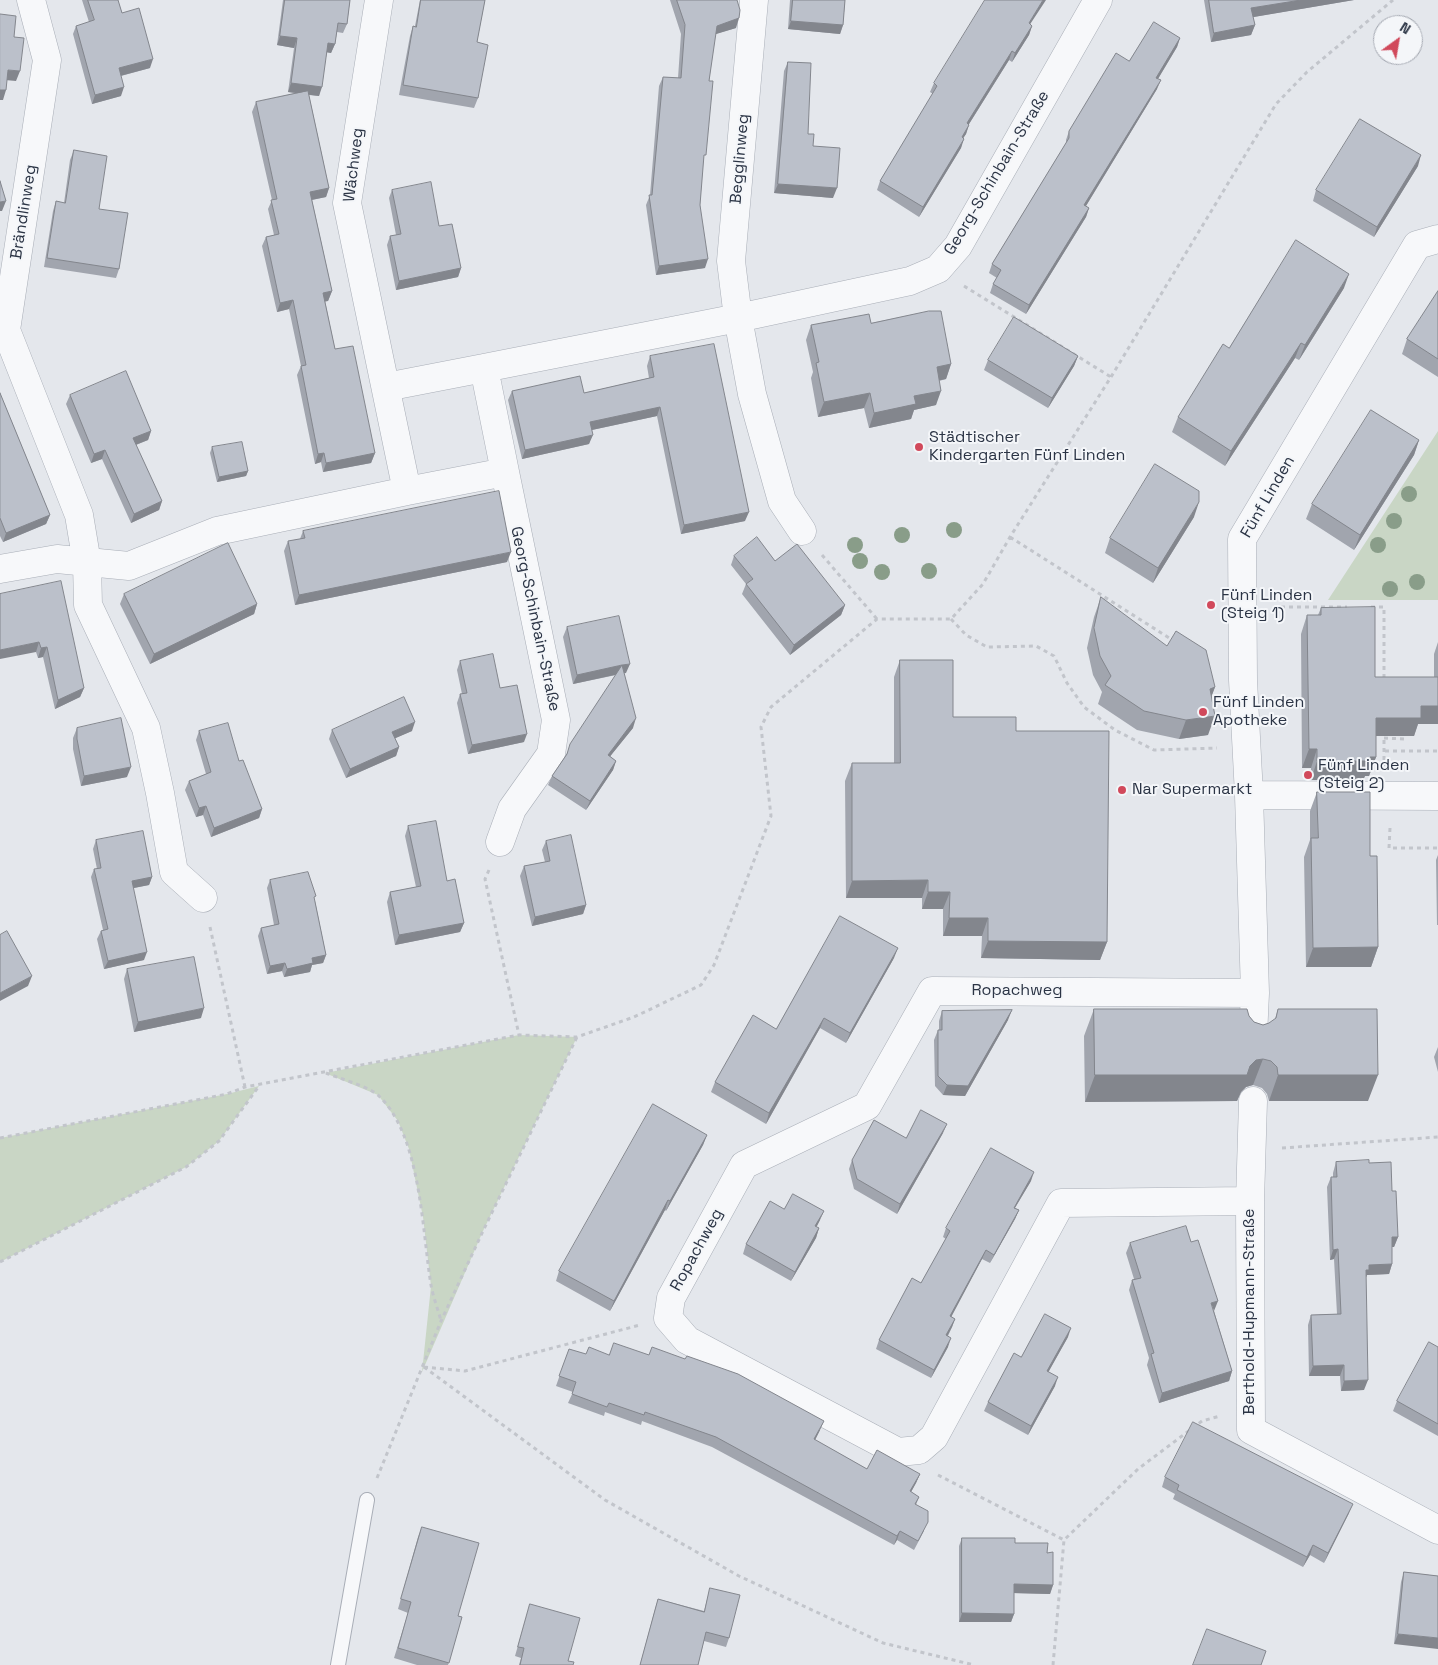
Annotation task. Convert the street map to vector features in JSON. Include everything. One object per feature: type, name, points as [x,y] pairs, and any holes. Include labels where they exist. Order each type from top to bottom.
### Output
[{"type":"street","name":"Brändlinweg","points":[[31,0],[47,60],[6,330],[79,515],[87,563]]},
{"type":"street","name":"Wächweg","points":[[379,0],[347,203],[386,387]]},
{"type":"street","name":"Begglinweg","points":[[738,318],[731,261],[754,0]]},
{"type":"street","name":"Georg-Schinbain-Straße","points":[[386,387],[738,318],[910,281],[938,269],[958,246],[1098,0]]},
{"type":"street","name":"Fünf Linden","points":[[1249,795],[1246,747],[1242,539],[1417,245],[1438,239]]},
{"type":"street","points":[[738,318],[752,394],[782,501],[802,531]]},
{"type":"street","name":"Georg-Schinbain-Straße","points":[[484,368],[556,720],[551,754],[512,809],[500,842]]},
{"type":"street","points":[[386,387],[407,491]]},
{"type":"street","points":[[0,569],[57,559],[129,566],[217,531],[505,472]]},
{"type":"street","points":[[87,563],[88,606],[146,728],[174,872],[203,898]]},
{"type":"street","points":[[1253,1036],[1255,993],[1249,795],[1438,796]]},
{"type":"street","name":"Ropachweg","points":[[668,1318],[671,1298],[744,1165],[867,1106],[932,990],[1255,993]]},
{"type":"street","name":"Berthold-Hupmann-Straße","points":[[1253,1101],[1250,1201],[1251,1430],[1438,1530]]},
{"type":"street","points":[[668,1318],[688,1340],[898,1452],[919,1450],[934,1437],[1061,1203],[1250,1201]]},
{"type":"lane","points":[[338,1665],[368,1500]]},
{"type":"path","points":[[951,620],[983,584],[1276,104],[1307,72],[1393,0]]},
{"type":"path","points":[[938,269],[1111,377]]},
{"type":"path","points":[[802,531],[877,619]]},
{"type":"path","points":[[1010,538],[1153,629],[1177,642]]},
{"type":"path","points":[[1243,607],[1354,607]]},
{"type":"path","points":[[1364,607],[1384,607],[1384,684]]},
{"type":"path","points":[[0,1138],[519,1035],[577,1037],[634,1017],[701,984],[714,965],[771,816],[760,726],[771,707],[877,619],[951,620],[966,635],[987,647],[1036,646],[1054,656],[1068,684],[1084,707],[1116,730],[1154,750],[1246,747]]},
{"type":"path","points":[[1384,723],[1385,795]]},
{"type":"path","points":[[1384,738],[1404,739],[1405,736]]},
{"type":"path","points":[[1384,752],[1438,751]]},
{"type":"path","points":[[1381,826],[1390,826],[1390,848],[1438,848]]},
{"type":"path","points":[[500,842],[485,879],[519,1035]]},
{"type":"path","points":[[203,898],[245,1088]]},
{"type":"path","points":[[368,1500],[441,1322],[577,1037]]},
{"type":"path","points":[[325,1073],[378,1094],[398,1122],[411,1159],[423,1217],[431,1286],[441,1322]]},
{"type":"path","points":[[0,1262],[186,1167],[219,1141],[259,1086]]},
{"type":"path","points":[[1252,1150],[1438,1137]]},
{"type":"path","points":[[424,1367],[465,1371],[668,1318]]},
{"type":"path","points":[[424,1367],[605,1500],[739,1576],[883,1643],[974,1665]]},
{"type":"path","points":[[1053,1665],[1064,1540],[1138,1469],[1202,1421],[1251,1409]]},
{"type":"path","points":[[919,1450],[935,1473],[1064,1540]]},
{"type":"green space","points":[[1438,431],[1438,600],[1328,600]]},
{"type":"green space","points":[[519,1035],[577,1037],[483,1231],[422,1372],[431,1286],[423,1217],[409,1149],[398,1121],[378,1095],[325,1073]]},
{"type":"green space","points":[[259,1086],[219,1141],[186,1167],[0,1262],[0,1138],[227,1094]]},
{"type":"building","points":[[88,0],[118,0],[122,13],[139,8],[153,59],[119,68],[124,87],[95,95],[76,26],[94,20]]},
{"type":"building","points":[[285,0],[350,0],[347,24],[338,23],[335,44],[328,43],[322,87],[291,83],[297,38],[280,36]]},
{"type":"building","points":[[421,0],[485,0],[477,42],[488,45],[478,98],[403,85],[413,26],[416,27]]},
{"type":"building","points":[[677,0],[737,0],[740,10],[739,18],[717,26],[709,81],[713,81],[700,205],[708,259],[659,266],[649,195],[652,195],[663,77],[681,78],[685,25]]},
{"type":"building","points":[[793,0],[845,0],[843,25],[791,21]]},
{"type":"building","points":[[985,0],[1043,0],[1029,23],[1032,26],[1015,53],[1012,51],[967,123],[969,125],[962,137],[964,139],[923,207],[880,181],[937,86],[934,83]]},
{"type":"building","points":[[1209,0],[1301,0],[1251,8],[1255,25],[1214,33]]},
{"type":"building","points":[[0,14],[16,16],[14,37],[24,38],[20,71],[8,70],[6,90],[0,90]]},
{"type":"building","points":[[1154,22],[1180,38],[1156,78],[1161,80],[1084,205],[1089,208],[1029,305],[993,284],[1001,270],[992,264],[1069,138],[1069,131],[1116,53],[1129,61]]},
{"type":"building","points":[[788,62],[811,63],[808,134],[814,134],[813,146],[840,148],[837,188],[778,184]]},
{"type":"building","points":[[308,91],[329,188],[310,192],[332,291],[323,293],[335,349],[353,346],[375,453],[326,463],[324,453],[318,454],[301,366],[306,365],[293,300],[280,303],[266,237],[279,234],[271,200],[277,199],[256,102]]},
{"type":"building","points":[[1360,119],[1421,155],[1377,227],[1316,190]]},
{"type":"building","points":[[74,150],[107,156],[99,209],[128,213],[119,269],[47,258],[56,201],[65,203]]},
{"type":"building","points":[[0,181],[6,201],[0,202]]},
{"type":"building","points":[[431,182],[439,226],[452,224],[461,268],[399,281],[390,236],[401,234],[392,190]]},
{"type":"building","points":[[1296,240],[1349,274],[1305,345],[1301,343],[1231,451],[1178,417],[1223,344],[1229,348]]},
{"type":"building","points":[[1438,291],[1438,359],[1407,339]]},
{"type":"building","points":[[929,311],[941,311],[951,364],[937,367],[941,391],[914,396],[916,404],[874,413],[870,393],[824,402],[816,363],[819,362],[811,325],[869,314],[871,323]]},
{"type":"building","points":[[1014,317],[1078,356],[1052,398],[988,360]]},
{"type":"building","points":[[714,344],[749,512],[684,525],[660,407],[590,422],[593,435],[525,450],[512,391],[580,376],[584,393],[654,377],[650,356]]},
{"type":"building","points":[[126,371],[151,431],[133,438],[162,501],[134,514],[105,450],[94,454],[70,395]]},
{"type":"building","points":[[0,393],[50,515],[6,533],[0,518]]},
{"type":"building","points":[[1371,410],[1419,440],[1360,535],[1312,504]]},
{"type":"building","points":[[242,442],[248,471],[219,477],[212,447]]},
{"type":"building","points":[[1155,464],[1199,491],[1199,502],[1158,568],[1110,538]]},
{"type":"building","points":[[499,491],[511,552],[299,595],[288,541],[305,538],[303,531]]},
{"type":"building","points":[[757,537],[775,561],[797,544],[845,605],[794,645],[746,584],[753,579],[734,556]]},
{"type":"building","points":[[228,543],[257,604],[154,654],[124,594]]},
{"type":"building","points":[[61,581],[84,688],[58,700],[47,647],[41,648],[39,642],[0,650],[0,594]]},
{"type":"building","points":[[1101,597],[1167,646],[1176,631],[1206,650],[1215,687],[1210,689],[1215,716],[1186,720],[1144,711],[1105,685],[1111,676],[1100,656],[1094,628]]},
{"type":"building","points":[[1375,607],[1375,677],[1438,677],[1438,706],[1421,706],[1421,718],[1376,718],[1376,757],[1370,757],[1370,761],[1317,761],[1317,749],[1309,749],[1307,615],[1321,615],[1321,608]]},
{"type":"building","points":[[619,616],[630,664],[577,675],[567,627]]},
{"type":"building","points":[[493,654],[500,688],[517,685],[527,734],[472,745],[460,694],[467,693],[460,661]]},
{"type":"building","points":[[900,660],[953,660],[953,717],[1016,717],[1016,731],[1109,731],[1107,942],[988,941],[988,918],[949,918],[950,892],[928,892],[928,880],[852,881],[852,763],[900,763]]},
{"type":"building","points":[[622,665],[636,718],[608,755],[616,761],[590,801],[552,776],[567,754],[570,744]]},
{"type":"building","points":[[404,697],[415,722],[392,732],[399,747],[350,769],[332,730]]},
{"type":"building","points":[[121,718],[131,767],[84,776],[77,739],[77,728]]},
{"type":"building","points":[[228,723],[239,761],[243,760],[262,809],[214,828],[206,806],[199,808],[189,781],[211,772],[199,731]]},
{"type":"building","points":[[1317,792],[1370,792],[1370,856],[1377,856],[1378,947],[1313,948],[1311,838],[1318,838]]},
{"type":"building","points":[[436,821],[447,881],[455,879],[464,923],[399,935],[390,892],[421,886],[408,826]]},
{"type":"building","points":[[143,831],[152,877],[132,881],[147,952],[108,961],[101,931],[108,929],[94,869],[101,868],[96,840]]},
{"type":"building","points":[[571,835],[586,905],[535,917],[524,866],[550,861],[546,841]]},
{"type":"building","points":[[308,872],[316,896],[314,897],[326,955],[312,958],[313,963],[287,969],[285,963],[270,966],[261,928],[279,924],[270,880]]},
{"type":"building","points":[[840,916],[898,948],[850,1033],[824,1018],[769,1113],[715,1082],[753,1015],[776,1029]]},
{"type":"building","points":[[7,931],[32,976],[0,993],[0,935]]},
{"type":"building","points":[[194,957],[204,1008],[138,1022],[127,969]]},
{"type":"building","points":[[1094,1009],[1247,1009],[1249,1016],[1254,1022],[1263,1025],[1276,1018],[1278,1009],[1377,1009],[1378,1075],[1278,1075],[1277,1067],[1271,1061],[1263,1059],[1256,1060],[1250,1066],[1247,1075],[1095,1075]]},
{"type":"building","points":[[1012,1010],[968,1086],[947,1085],[938,1076],[938,1030],[942,1030],[942,1011]]},
{"type":"building","points":[[653,1104],[707,1135],[670,1201],[668,1200],[614,1301],[559,1271]]},
{"type":"building","points":[[921,1110],[947,1124],[900,1204],[857,1179],[852,1160],[874,1120],[906,1138]]},
{"type":"building","points":[[991,1148],[1034,1172],[1014,1208],[1019,1210],[994,1255],[986,1250],[950,1316],[955,1319],[946,1335],[951,1338],[934,1370],[879,1340],[912,1278],[921,1283],[950,1231],[946,1228]]},
{"type":"building","points":[[1369,1160],[1369,1163],[1391,1162],[1392,1191],[1396,1191],[1398,1237],[1392,1237],[1392,1264],[1369,1265],[1369,1270],[1366,1270],[1368,1380],[1344,1381],[1344,1365],[1313,1366],[1311,1315],[1341,1314],[1338,1249],[1333,1250],[1331,1177],[1337,1177],[1336,1162]]},
{"type":"building","points":[[793,1194],[824,1211],[815,1226],[819,1228],[795,1272],[746,1244],[770,1201],[784,1209]]},
{"type":"building","points":[[1186,1226],[1191,1242],[1198,1240],[1218,1301],[1211,1303],[1232,1371],[1162,1393],[1151,1354],[1154,1353],[1132,1280],[1141,1278],[1130,1243]]},
{"type":"building","points":[[1045,1314],[1071,1328],[1047,1371],[1058,1377],[1031,1426],[988,1402],[1014,1353],[1021,1357]]},
{"type":"building","points":[[1429,1342],[1438,1347],[1438,1424],[1397,1401]]},
{"type":"building","points":[[614,1343],[649,1355],[652,1347],[685,1359],[687,1356],[738,1374],[824,1421],[814,1439],[867,1469],[877,1450],[920,1474],[910,1491],[919,1497],[915,1504],[928,1511],[928,1522],[918,1541],[900,1531],[897,1536],[716,1437],[645,1412],[644,1415],[609,1403],[607,1407],[572,1394],[576,1382],[559,1376],[569,1349],[586,1354],[589,1347],[609,1355]]},
{"type":"building","points":[[1193,1422],[1353,1504],[1328,1553],[1313,1545],[1307,1557],[1177,1490],[1179,1485],[1165,1477]]},
{"type":"building","points":[[422,1527],[479,1543],[458,1616],[462,1617],[449,1663],[398,1648],[411,1602],[401,1599]]},
{"type":"building","points":[[962,1538],[1015,1538],[1015,1543],[1048,1543],[1047,1553],[1053,1552],[1053,1585],[1014,1584],[1014,1614],[962,1613]]},
{"type":"building","points":[[1404,1572],[1438,1576],[1438,1638],[1398,1634]]},
{"type":"building","points":[[710,1588],[740,1595],[729,1638],[706,1632],[698,1665],[640,1665],[658,1599],[704,1612]]},
{"type":"building","points":[[530,1604],[580,1618],[568,1661],[574,1662],[573,1665],[520,1665],[524,1648],[518,1647]]},
{"type":"building","points":[[1207,1629],[1266,1651],[1261,1665],[1193,1665]]},
{"type":"place","name":"Städtischer Kindergarten Fünf Linden","points":[[919,447]]},
{"type":"place","name":"Fünf Linden (Steig 1)","points":[[1211,605]]},
{"type":"place","name":"Fünf Linden Apotheke","points":[[1203,712]]},
{"type":"place","name":"Fünf Linden (Steig 2)","points":[[1308,775]]},
{"type":"place","name":"Nar Supermarkt","points":[[1122,790]]}]
